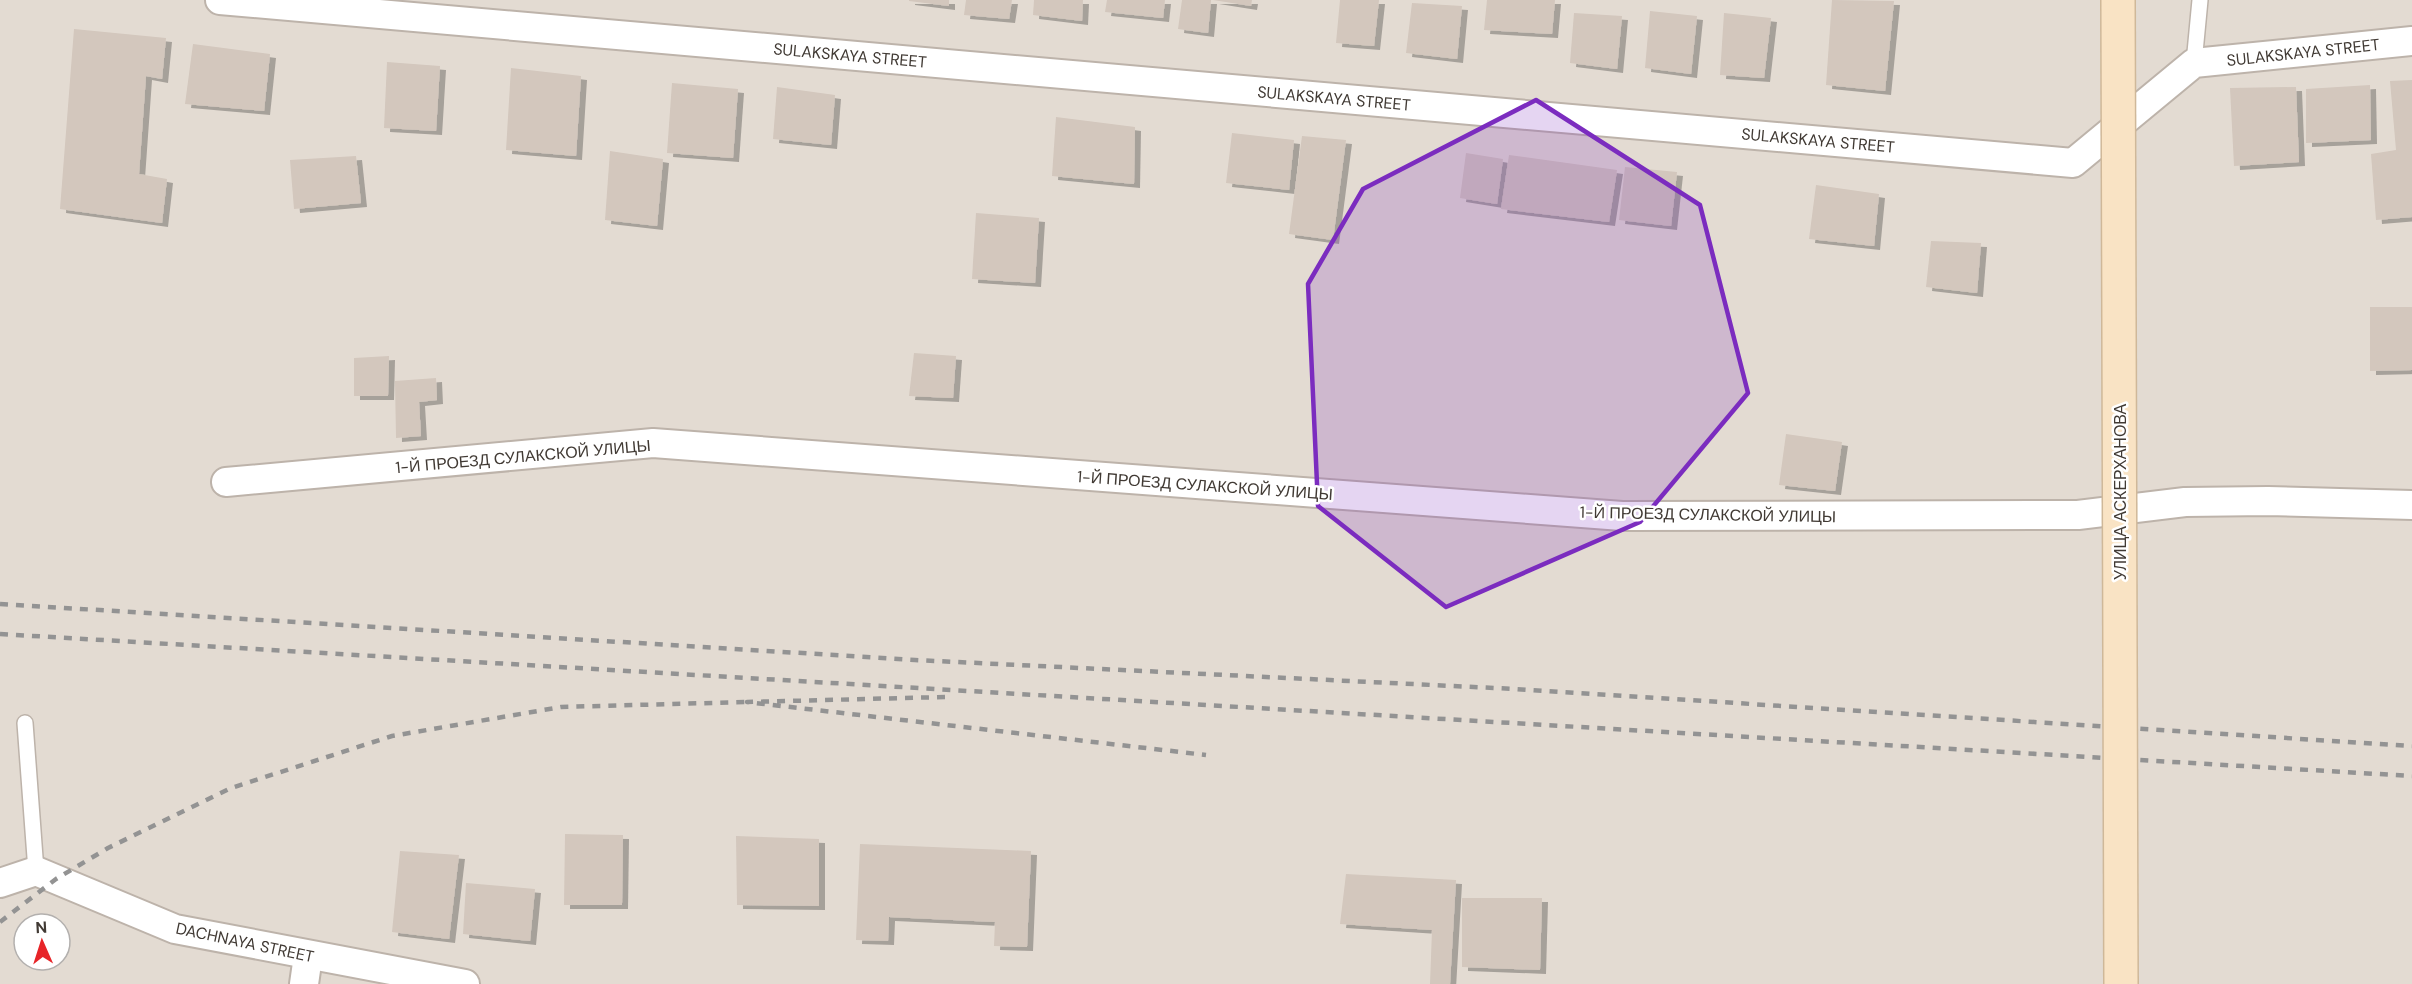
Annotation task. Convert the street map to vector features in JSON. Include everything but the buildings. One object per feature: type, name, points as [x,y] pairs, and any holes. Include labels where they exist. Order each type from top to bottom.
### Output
[{"type":"street","name":"SULAKSKAYA STREET","points":[[220,0],[2073,162],[2194,63],[2412,41]]},
{"type":"street","name":"УЛИЦА АСКЕРХАНОВА","points":[[2118,0],[2121,984]]},
{"type":"street","name":"1-Й ПРОЕЗД СУЛАКСКОЙ УЛИЦЫ","points":[[226,482],[653,444],[1622,516],[2078,515],[2186,502],[2268,501],[2412,505]]},
{"type":"street","points":[[0,883],[36,871]]},
{"type":"street","name":"DACHNAYA STREET","points":[[36,871],[175,929],[465,984]]},
{"type":"street","points":[[304,984],[308,956]]},
{"type":"lane","points":[[2194,63],[2200,0]]},
{"type":"lane","points":[[25,723],[36,871]]},
{"type":"highlighted area","points":[[1536,100],[1700,205],[1748,393],[1640,522],[1446,607],[1318,506],[1308,284],[1363,189]]},
{"type":"shaded area","points":[[0,0],[2412,0],[2412,984],[0,984]]},
{"type":"railway","points":[[0,604],[915,660],[1515,689],[2412,746]]},
{"type":"railway","points":[[0,634],[2412,776]]},
{"type":"railway","points":[[945,697],[747,702],[1206,755]]},
{"type":"railway","points":[[0,922],[56,879],[108,848],[231,788],[392,736],[561,707],[747,702]]}]
